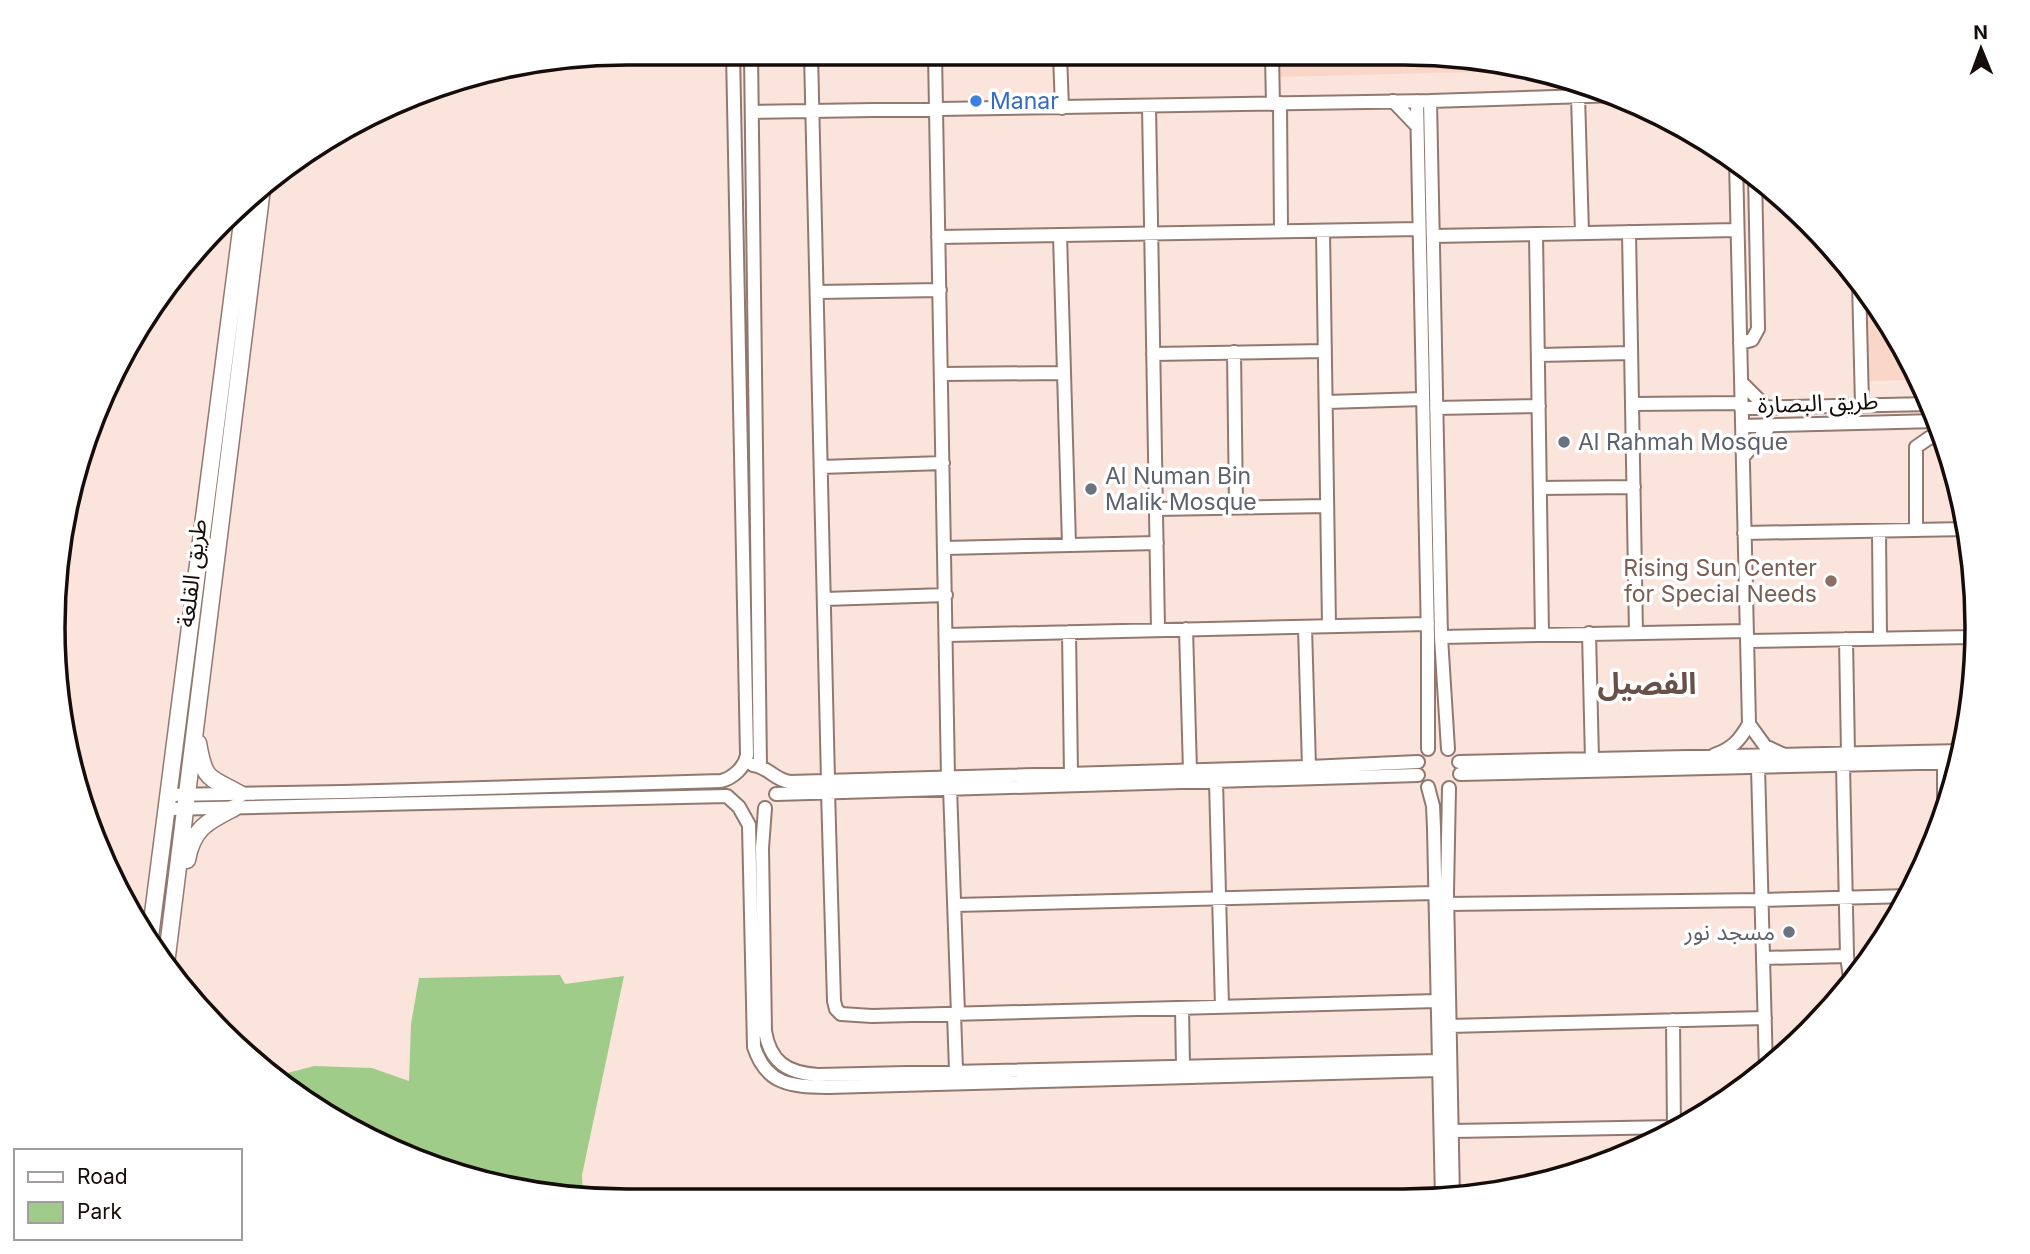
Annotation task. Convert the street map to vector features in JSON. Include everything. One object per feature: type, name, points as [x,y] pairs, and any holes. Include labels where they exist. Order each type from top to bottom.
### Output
[{"type":"main road","name":"طريق القلعة","points":[[168,950],[260,200]]},
{"type":"main road","name":"طريق القلعة","points":[[151,926],[243,216]]},
{"type":"main road","points":[[233,226],[231,254],[234,274]]},
{"type":"main road","points":[[176,887],[184,873],[191,844],[198,831],[237,801],[206,772],[195,728]]},
{"type":"street","points":[[237,801],[724,781],[743,767],[747,755],[733,65]]},
{"type":"street","points":[[751,65],[760,766]]},
{"type":"street","points":[[811,65],[833,988],[836,1009],[841,1014],[851,1016],[1437,1001]]},
{"type":"street","points":[[935,65],[949,783],[955,905],[956,1070]]},
{"type":"street","points":[[1060,65],[1062,108]]},
{"type":"street","points":[[1273,65],[1280,231]]},
{"type":"street","points":[[1578,96],[1582,233]]},
{"type":"street","points":[[753,112],[1586,96]]},
{"type":"street","points":[[1418,769],[1428,750],[1428,624],[1419,229],[1424,126],[1455,100]]},
{"type":"street","points":[[1393,101],[1424,126]]},
{"type":"street","points":[[1423,101],[1433,236],[1441,637],[1448,749],[1460,768],[1456,782],[1449,788],[1438,790],[1428,787]]},
{"type":"street","points":[[1149,106],[1158,630]]},
{"type":"street","points":[[1709,757],[1740,741],[1749,724],[1736,175]]},
{"type":"street","points":[[736,184],[743,205],[744,233],[750,236],[754,233]]},
{"type":"street","points":[[1736,185],[1748,184]]},
{"type":"street","points":[[1740,343],[1752,340],[1757,333],[1756,237],[1760,193]]},
{"type":"street","points":[[939,237],[1419,229]]},
{"type":"street","points":[[1322,231],[1329,626]]},
{"type":"street","points":[[1629,232],[1636,633]]},
{"type":"street","points":[[1433,236],[1629,232],[1737,234],[1756,237]]},
{"type":"street","points":[[1536,234],[1542,634]]},
{"type":"street","points":[[1060,235],[1069,544]]},
{"type":"street","points":[[737,272],[742,267],[750,269],[755,319]]},
{"type":"street","points":[[1738,276],[1757,276]]},
{"type":"street","points":[[817,292],[940,290]]},
{"type":"street","points":[[1859,300],[1862,405]]},
{"type":"street","points":[[1739,304],[1757,303]]},
{"type":"street","points":[[1153,354],[1325,351]]},
{"type":"street","points":[[1234,352],[1236,508]]},
{"type":"street","points":[[1538,355],[1632,353]]},
{"type":"street","points":[[942,374],[1063,373]]},
{"type":"street","points":[[1741,382],[1768,407],[1761,412],[1761,418],[1770,426],[1743,457]]},
{"type":"street","points":[[1325,402],[1423,399]]},
{"type":"street","name":"طريق البصارة","points":[[1632,404],[1768,407],[1919,404]]},
{"type":"street","points":[[1436,408],[1539,406]]},
{"type":"street","name":"طريق البصارة","points":[[1742,426],[1926,421]]},
{"type":"street","points":[[1916,530],[1916,447],[1932,438]]},
{"type":"street","points":[[821,467],[943,463]]},
{"type":"street","points":[[1540,488],[1634,487]]},
{"type":"street","points":[[1156,509],[1327,506]]},
{"type":"street","points":[[1744,533],[1956,529]]},
{"type":"street","points":[[1879,531],[1881,638]]},
{"type":"street","points":[[945,548],[1157,542]]},
{"type":"street","points":[[825,599],[946,595]]},
{"type":"street","points":[[947,635],[1428,624]]},
{"type":"street","points":[[1305,627],[1309,768]]},
{"type":"street","points":[[1186,629],[1190,771]]},
{"type":"street","points":[[1069,632],[1071,774]]},
{"type":"street","points":[[1441,637],[1636,633],[1846,639],[1965,637]]},
{"type":"street","points":[[1589,634],[1592,760]]},
{"type":"street","points":[[1846,639],[1846,897],[1849,969]]},
{"type":"street","points":[[1749,724],[1765,746],[1784,755]]},
{"type":"street","points":[[1428,750],[1438,747],[1448,749]]},
{"type":"street","points":[[1460,768],[1758,767],[1951,752]]},
{"type":"street","points":[[1460,768],[1592,760],[1784,755],[1948,762]]},
{"type":"street","points":[[1944,762],[1944,779]]},
{"type":"street","points":[[743,767],[760,766],[774,777],[788,782],[828,786],[1216,781],[1418,769]]},
{"type":"street","points":[[1758,767],[1766,1057]]},
{"type":"street","points":[[949,783],[1071,774],[1309,768],[1418,769]]},
{"type":"street","points":[[1418,769],[1428,787],[1433,806],[1442,1188]]},
{"type":"street","points":[[733,776],[730,789],[749,825],[754,1047],[766,1070],[776,1079],[788,1084],[828,1087],[1438,1065]]},
{"type":"street","points":[[167,802],[724,795],[754,811],[771,803],[776,794],[774,777]]},
{"type":"street","points":[[1216,781],[1222,1007]]},
{"type":"street","points":[[776,794],[828,786]]},
{"type":"street","points":[[1449,788],[1447,904],[1453,1187]]},
{"type":"street","points":[[765,808],[762,848],[765,1031],[772,1054],[791,1070],[804,1074],[1183,1065],[1380,1067]]},
{"type":"street","points":[[955,905],[1434,893]]},
{"type":"street","points":[[1447,904],[1897,895]]},
{"type":"street","points":[[1763,958],[1847,956]]},
{"type":"street","points":[[1182,1008],[1183,1065]]},
{"type":"street","points":[[1450,1026],[1765,1018]]},
{"type":"street","points":[[1673,1020],[1674,1119]]},
{"type":"street","points":[[1452,1131],[1655,1129]]},
{"type":"shaded area","points":[[1279,65],[1440,66],[1486,72],[1279,77]]},
{"type":"shaded area","points":[[1863,304],[1890,346],[1908,380],[1865,381]]},
{"type":"green space","points":[[560,975],[565,984],[624,976],[582,1175],[583,1187],[481,1170],[412,1146],[346,1114],[286,1073],[314,1066],[372,1068],[409,1081],[411,1024],[419,978]]},
{"type":"place","name":"Manar","points":[[976,101]]},
{"type":"place","name":"Al Rahmah Mosque","points":[[1564,442]]},
{"type":"place","name":"Al Numan Bin Malik Mosque","points":[[1091,489]]},
{"type":"place","name":"Rising Sun Center for Special Needs","points":[[1831,581]]},
{"type":"place","name":"مسجد نور","points":[[1789,932]]},
{"type":"district","name":"الفصيل","points":[[1647,684]]}]
